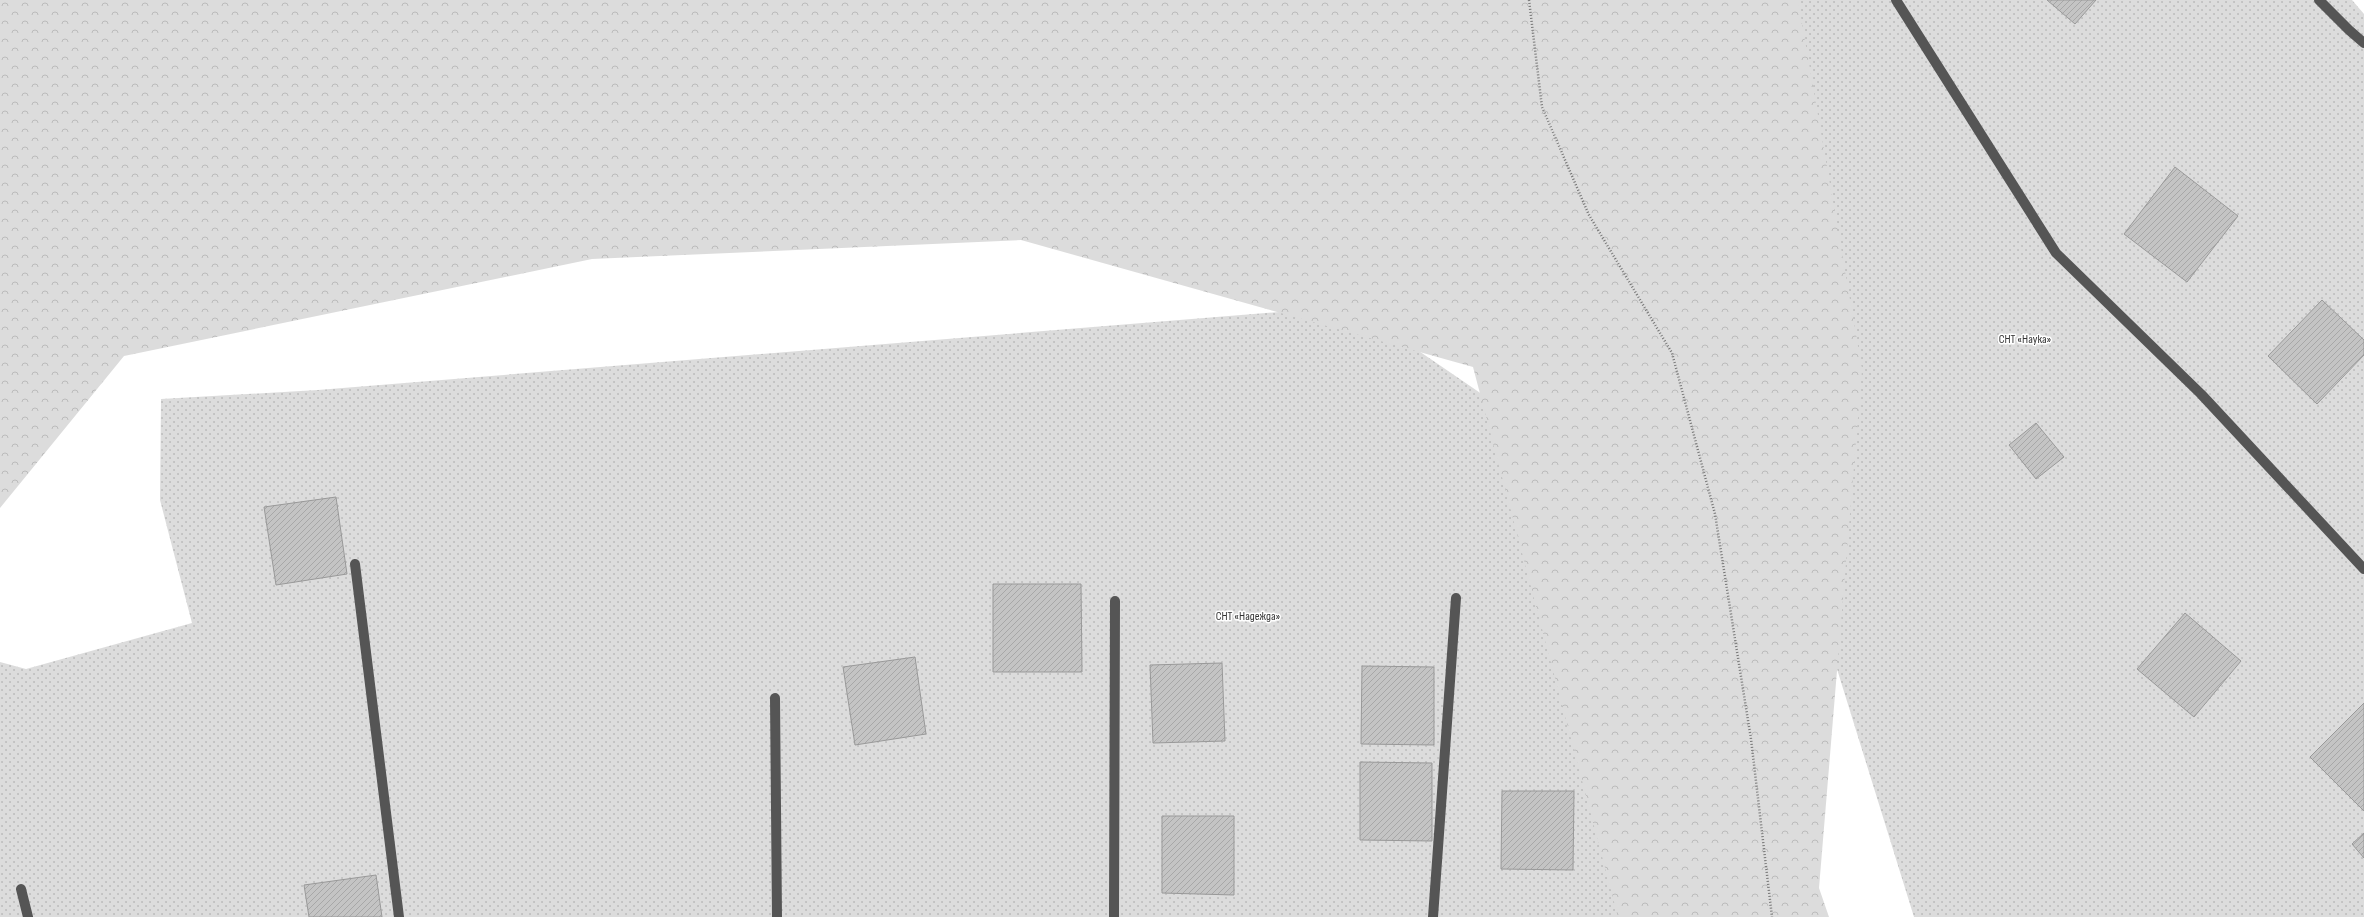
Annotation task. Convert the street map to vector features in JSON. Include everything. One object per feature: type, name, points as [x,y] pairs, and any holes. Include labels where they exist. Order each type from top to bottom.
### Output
[{"type":"lane","points":[[1896,0],[2056,253],[2201,394],[2364,569]]},
{"type":"lane","points":[[2319,0],[2364,43]]},
{"type":"lane","points":[[355,564],[399,917]]},
{"type":"lane","points":[[1433,917],[1456,598]]},
{"type":"lane","points":[[1114,917],[1115,601]]},
{"type":"lane","points":[[775,698],[777,917]]},
{"type":"lane","points":[[21,889],[28,917]]},
{"type":"path","points":[[1529,0],[1542,107],[1590,215],[1672,353],[1685,399],[1715,514],[1751,739],[1772,917]]},
{"type":"green space","points":[[0,0],[1798,0],[1862,369],[1819,888],[1829,917],[1618,917],[1473,367],[1021,240],[592,259],[124,356],[0,508]]},
{"type":"green space","name":"СНТ «Наука»","points":[[1243,0],[2352,0],[2364,14],[2364,917],[1914,917],[1823,624]]},
{"type":"green space","name":"СНТ «Надежда»","points":[[1353,306],[1514,416],[1636,917],[0,917],[0,662],[26,669],[192,623],[160,500],[161,399],[318,390]]},
{"type":"building","points":[[2047,0],[2096,0],[2075,24]]},
{"type":"building","points":[[2175,167],[2238,216],[2187,282],[2124,234]]},
{"type":"building","points":[[2322,300],[2364,340],[2364,355],[2317,404],[2268,356]]},
{"type":"building","points":[[2036,423],[2064,457],[2036,479],[2009,445]]},
{"type":"building","points":[[336,497],[347,574],[276,585],[264,507]]},
{"type":"building","points":[[993,584],[1081,584],[1082,672],[993,672]]},
{"type":"building","points":[[2185,613],[2241,661],[2194,717],[2137,669]]},
{"type":"building","points":[[915,657],[926,734],[855,745],[843,667]]},
{"type":"building","points":[[1222,663],[1225,741],[1153,743],[1150,665]]},
{"type":"building","points":[[1362,666],[1434,667],[1434,745],[1361,744]]},
{"type":"building","points":[[2364,703],[2364,811],[2310,757]]},
{"type":"building","points":[[1360,762],[1432,763],[1432,841],[1360,840]]},
{"type":"building","points":[[1502,791],[1574,791],[1573,870],[1501,869]]},
{"type":"building","points":[[1162,816],[1234,816],[1234,895],[1162,893]]},
{"type":"building","points":[[2364,833],[2364,858],[2352,844]]},
{"type":"building","points":[[376,875],[382,917],[309,917],[304,885]]}]
